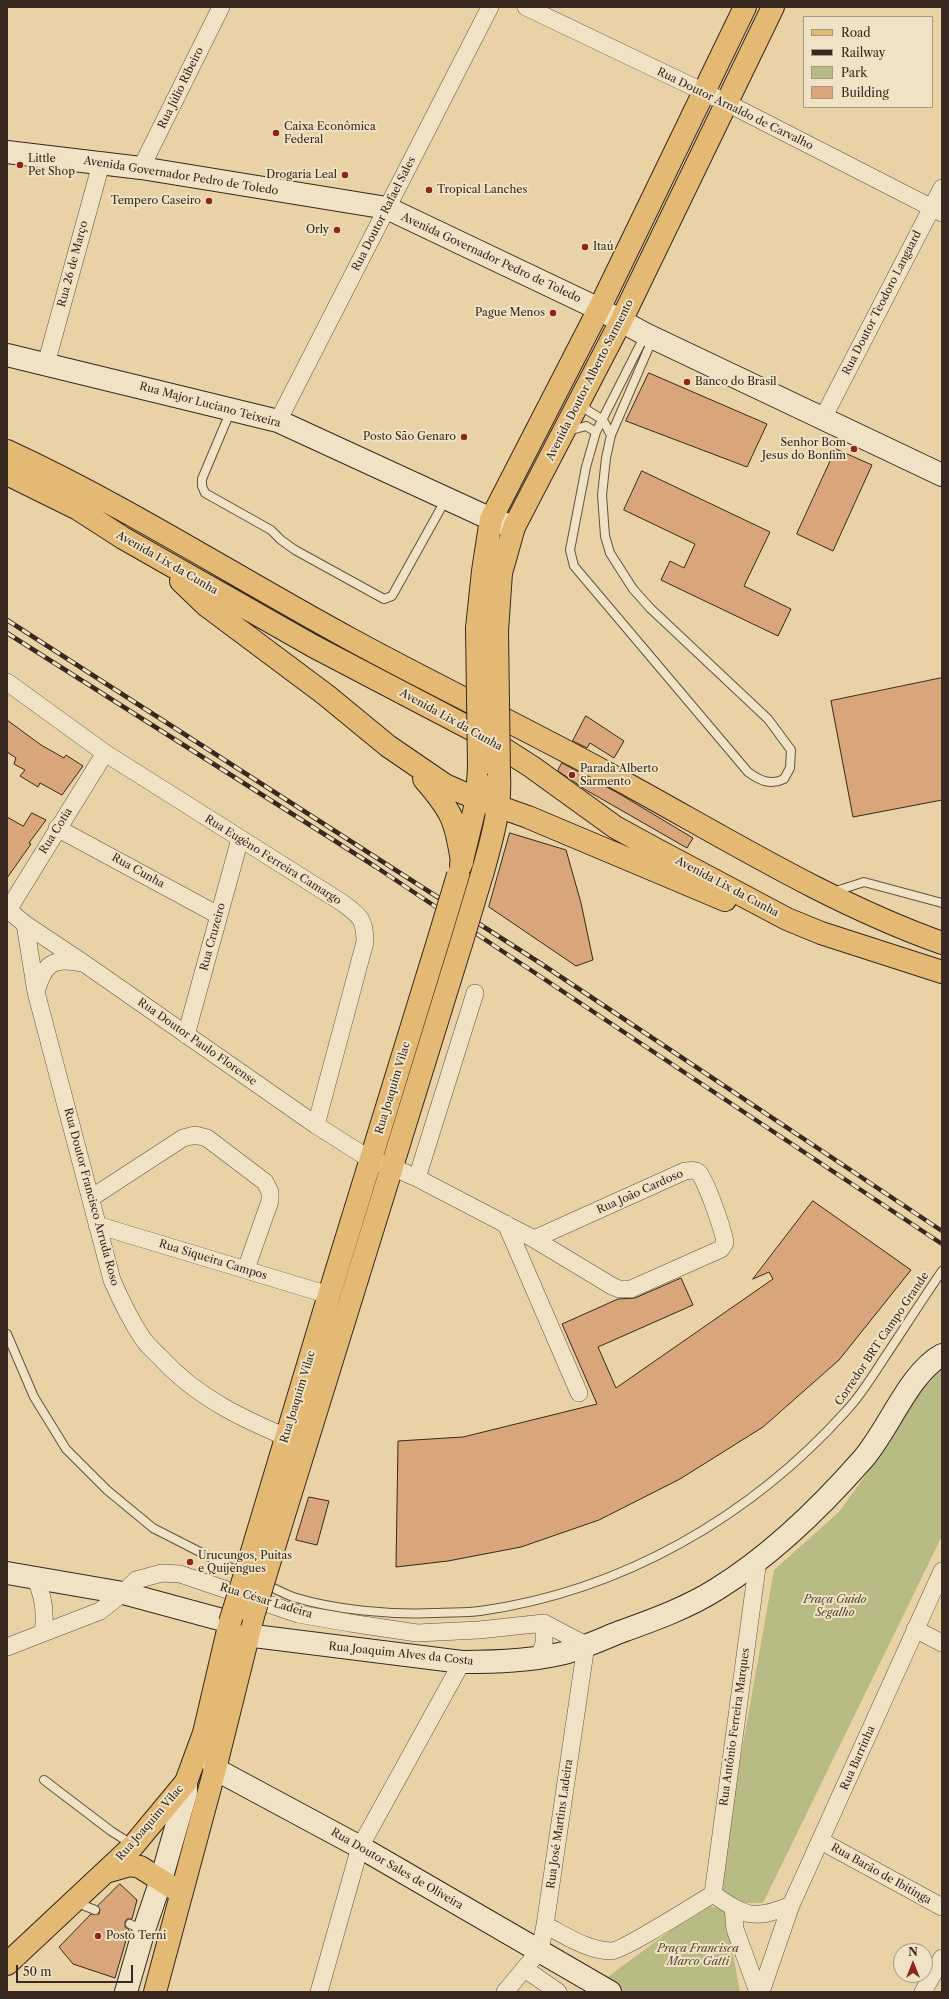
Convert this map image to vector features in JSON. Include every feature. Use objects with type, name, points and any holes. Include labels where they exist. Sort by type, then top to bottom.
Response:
[{"type":"main road","name":"Avenida Doutor Alberto Sarmento","points":[[499,775],[483,571],[491,519],[599,309],[745,7]]},
{"type":"main road","name":"Avenida Doutor Alberto Sarmento","points":[[479,767],[487,629],[514,527],[583,398],[773,7]]},
{"type":"main road","name":"Avenida Governador Pedro de Toledo","points":[[7,152],[141,168],[387,208],[599,309],[649,336],[942,475]]},
{"type":"main road","name":"Rua Major Luciano Teixeira","points":[[7,355],[278,421],[446,499],[491,519],[514,527]]},
{"type":"main road","points":[[7,451],[98,495],[351,639],[623,782],[826,894],[894,926],[942,943]]},
{"type":"main road","name":"Avenida Lix da Cunha","points":[[7,474],[78,509],[155,556],[313,646],[479,733],[532,767],[615,827],[787,919],[821,933],[942,972]]},
{"type":"main road","points":[[155,556],[207,606],[326,695],[416,771],[443,801],[452,815],[458,835],[460,869]]},
{"type":"main road","points":[[388,746],[445,785],[477,799],[528,817],[712,895],[787,919]]},
{"type":"main road","name":"Rua Joaquim Vilac","points":[[296,1441],[329,1295],[460,869],[477,799],[479,767]]},
{"type":"main road","name":"Rua Joaquim Vilac","points":[[7,1964],[133,1846],[186,1782],[239,1627],[296,1441],[392,1166],[494,834],[500,796],[499,775]]},
{"type":"main road","name":"Rua Joaquim Alves da Costa","points":[[7,1574],[123,1594],[239,1627],[462,1662],[497,1662],[564,1653],[659,1618],[716,1590],[770,1552],[819,1506],[858,1464],[881,1435],[920,1372],[942,1355]]},
{"type":"main road","name":"Rua Joaquim Vilac","points":[[154,1992],[215,1769],[239,1627]]},
{"type":"main road","points":[[204,1733],[215,1769]]},
{"type":"main road","name":"Rua Doutor Sales de Oliveira","points":[[215,1769],[360,1847],[540,1950],[588,1986],[610,1992]]},
{"type":"main road","points":[[126,1992],[137,1927],[162,1880],[186,1793],[186,1782]]},
{"type":"main road","points":[[106,1872],[130,1865],[140,1867],[181,1893]]},
{"type":"street","name":"Rua Júlio Ribeiro","points":[[141,168],[221,7]]},
{"type":"street","name":"Rua Doutor Rafael Sales","points":[[278,421],[490,7]]},
{"type":"street","name":"Rua Doutor Arnaldo de Carvalho","points":[[526,7],[727,103],[937,211]]},
{"type":"street","name":"Rua 26 de Março","points":[[46,364],[101,164]]},
{"type":"street","name":"Rua Doutor Teodoro Langaard","points":[[823,418],[937,211],[942,188]]},
{"type":"street","name":"Rua Eugêno Ferreira Camargo","points":[[7,682],[106,753],[341,902],[360,916],[363,923],[365,942],[316,1126]]},
{"type":"street","name":"Rua Cotia","points":[[7,909],[106,753]]},
{"type":"street","name":"Rua Cunha","points":[[57,828],[218,915]]},
{"type":"street","name":"Rua Cruzeiro","points":[[186,1035],[240,839]]},
{"type":"street","name":"Rua Doutor Paulo Florense","points":[[7,909],[25,924],[85,964],[316,1126],[371,1160],[392,1166]]},
{"type":"street","name":"Rua Doutor Francisco Arruda Roso","points":[[25,924],[36,992],[112,1280],[124,1307],[144,1340],[169,1368],[202,1395],[234,1414],[296,1441]]},
{"type":"street","points":[[36,992],[42,971],[47,967],[61,961],[85,964]]},
{"type":"street","points":[[417,1178],[475,993]]},
{"type":"street","points":[[91,1198],[183,1138],[195,1135],[207,1138],[265,1182],[270,1192],[270,1201],[246,1269]]},
{"type":"street","name":"Rua João Cardoso","points":[[392,1166],[534,1239],[612,1286],[626,1290],[721,1249],[725,1243],[722,1226],[701,1175],[693,1170],[685,1171],[534,1239]]},
{"type":"street","points":[[506,1224],[579,1393]]},
{"type":"street","name":"Rua Siqueira Campos","points":[[97,1225],[329,1295]]},
{"type":"street","name":"Rua Antônio Ferreira Marques","points":[[712,1894],[758,1560]]},
{"type":"street","name":"Rua Barrinha","points":[[759,1992],[790,1905],[821,1841],[942,1571]]},
{"type":"street","name":"Rua César Ladeira","points":[[7,1647],[100,1610],[123,1594],[136,1580],[162,1573],[180,1574],[298,1614],[416,1633],[479,1630],[544,1623]]},
{"type":"street","points":[[35,1578],[41,1590],[44,1602],[45,1614],[43,1633]]},
{"type":"street","points":[[539,1657],[544,1642],[544,1623],[586,1645]]},
{"type":"street","points":[[915,1629],[942,1643]]},
{"type":"street","name":"Rua José Martins Ladeira","points":[[505,1992],[540,1950],[546,1925],[586,1645]]},
{"type":"street","points":[[319,1992],[360,1847],[462,1662]]},
{"type":"street","name":"Rua Barão de Ibitinga","points":[[821,1841],[942,1907]]},
{"type":"street","points":[[546,1925],[592,1948],[612,1951],[639,1938],[712,1894],[733,1908],[749,1915],[770,1914],[790,1905]]},
{"type":"street","points":[[733,1908],[735,1929],[759,1992]]},
{"type":"street","points":[[923,1992],[942,1958]]},
{"type":"street","points":[[525,1969],[558,1992]]},
{"type":"lane","points":[[649,336],[611,435],[606,458],[602,495],[605,536],[610,553],[633,589],[650,608],[768,719],[792,750],[789,774],[779,782],[764,781],[748,772],[574,566],[570,550],[586,467],[596,432],[649,336]]},
{"type":"lane","points":[[583,398],[587,410],[603,420],[611,435]]},
{"type":"lane","points":[[232,409],[202,479],[202,486],[205,493],[271,530],[281,540],[296,550],[384,599],[392,596],[446,499]]},
{"type":"lane","points":[[563,433],[584,426],[596,432]]},
{"type":"lane","points":[[826,894],[864,882],[942,903]]},
{"type":"lane","name":"Corredor BRT Campo Grande","points":[[7,1334],[34,1397],[66,1449],[107,1490],[153,1528],[226,1566],[293,1597],[356,1609],[409,1614],[479,1611],[526,1603],[580,1588],[632,1568],[685,1541],[721,1520],[754,1497],[788,1470],[849,1408],[942,1271]]},
{"type":"lane","points":[[44,1780],[110,1831],[133,1846]]},
{"type":"lane","points":[[74,1902],[95,1910]]},
{"type":"green space","name":"Praça Guido Segalho","points":[[942,1364],[942,1536],[763,1903],[731,1903],[718,1884],[774,1570],[839,1512],[880,1455],[930,1378]]},
{"type":"green space","name":"Praça Francisca Marco Gatti","points":[[705,1905],[725,1910],[740,1992],[620,1992],[601,1982]]},
{"type":"building","points":[[649,373],[767,424],[747,467],[626,421]]},
{"type":"building","points":[[836,449],[872,465],[833,551],[797,534]]},
{"type":"building","points":[[642,471],[770,532],[744,586],[791,609],[778,636],[661,580],[670,561],[684,568],[695,544],[624,510]]},
{"type":"building","points":[[942,678],[942,800],[853,817],[831,701]]},
{"type":"building","points":[[586,716],[624,741],[614,758],[590,743],[587,748],[573,741]]},
{"type":"building","points":[[7,720],[41,745],[64,758],[66,755],[83,766],[62,795],[40,783],[38,787],[20,776],[25,770],[14,764],[16,758],[7,752]]},
{"type":"building","points":[[562,763],[618,793],[693,838],[687,848],[586,790],[558,771]]},
{"type":"building","points":[[32,813],[46,820],[29,843],[31,844],[7,878],[7,817],[23,826]]},
{"type":"building","points":[[510,833],[566,850],[581,903],[593,960],[576,966],[489,907]]},
{"type":"building","points":[[813,1201],[911,1270],[839,1360],[763,1427],[680,1479],[599,1520],[521,1547],[448,1561],[396,1567],[398,1441],[463,1437],[597,1404],[562,1324],[618,1299],[635,1298],[681,1278],[693,1305],[598,1347],[616,1388],[773,1279],[769,1272],[753,1279]]},
{"type":"building","points":[[309,1497],[329,1501],[317,1545],[296,1540]]},
{"type":"building","name":"Posto Terni","points":[[120,1884],[137,1900],[132,1919],[127,1919],[125,1922],[125,1927],[129,1930],[115,1978],[73,1964],[59,1947],[91,1914],[99,1914],[100,1910],[98,1906]]},
{"type":"railway","points":[[7,620],[540,963],[942,1231]]},
{"type":"railway","points":[[7,633],[376,867],[942,1244]]},
{"type":"place","name":"Caixa Econômica Federal","points":[[276,133]]},
{"type":"place","name":"Little Pet Shop","points":[[20,165]]},
{"type":"place","name":"Drogaria Leal","points":[[345,175]]},
{"type":"place","name":"Tropical Lanches","points":[[429,190]]},
{"type":"place","name":"Tempero Caseiro","points":[[209,201]]},
{"type":"place","name":"Orly","points":[[337,230]]},
{"type":"place","name":"Itaú","points":[[585,247]]},
{"type":"place","name":"Pague Menos","points":[[553,313]]},
{"type":"place","name":"Banco do Brasil","points":[[687,382]]},
{"type":"place","name":"Posto São Genaro","points":[[464,437]]},
{"type":"place","name":"Senhor Bom Jesus do Bonfim","points":[[854,449]]},
{"type":"place","name":"Parada Alberto Sarmento","points":[[572,775]]},
{"type":"place","name":"Urucungos, Puitas e Quijengues","points":[[190,1562]]},
{"type":"place","name":"Posto Terni","points":[[98,1936]]}]
